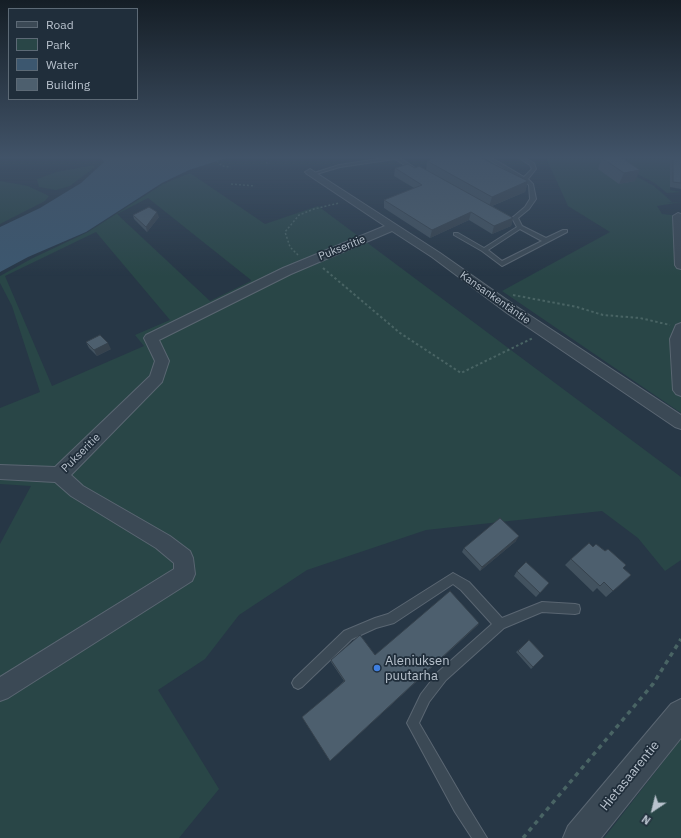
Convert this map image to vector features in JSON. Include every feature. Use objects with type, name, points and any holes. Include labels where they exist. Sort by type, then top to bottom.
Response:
[{"type":"street","name":"Kansankentäntie","points":[[347,197],[436,255],[545,332],[679,418]]},
{"type":"street","points":[[678,216],[681,265]]},
{"type":"street","name":"Pukseritie","points":[[0,690],[185,574],[183,558],[163,542],[77,492],[59,475],[157,378],[162,361],[151,338],[297,267],[393,227]]},
{"type":"street","points":[[678,327],[677,339],[681,390]]},
{"type":"street","points":[[0,472],[59,475]]},
{"type":"street","name":"Hietasaarentie","points":[[580,838],[681,714]]},
{"type":"lane","points":[[515,218],[527,208],[533,197]]},
{"type":"lane","points":[[508,216],[515,218],[520,227],[547,241]]},
{"type":"lane","points":[[484,250],[520,227]]},
{"type":"lane","points":[[456,234],[484,250],[502,264],[565,231]]},
{"type":"lane","points":[[298,683],[348,635],[375,623],[390,619],[453,578],[465,586],[500,624]]},
{"type":"lane","points":[[480,838],[460,807],[413,723],[425,698],[442,676],[500,624],[542,607],[574,609]]},
{"type":"path","points":[[297,267],[300,257],[290,247],[285,232],[300,215],[314,208],[351,200]]},
{"type":"path","points":[[314,260],[400,333],[461,373],[545,332]]},
{"type":"path","points":[[488,293],[516,295],[577,307],[603,315],[640,318],[678,327]]},
{"type":"path","points":[[523,838],[653,684],[681,640]]},
{"type":"green space","points":[[0,197],[48,197],[45,201],[0,224]]},
{"type":"green space","points":[[143,197],[225,197],[265,224],[318,206],[681,477],[681,560],[665,571],[638,538],[602,511],[426,530],[307,570],[239,615],[205,659],[158,690],[219,789],[179,838],[0,838],[0,544],[31,486],[0,484],[0,408],[40,392],[12,306],[0,283],[0,276],[33,258],[88,232]],"holes":[[[148,198],[251,280],[210,301],[117,214]],[[96,232],[170,320],[135,335],[144,346],[52,386],[5,276]]]},
{"type":"green space","points":[[564,197],[666,197],[672,202],[667,203],[681,202],[657,206],[662,214],[681,216],[681,413],[502,291],[610,232],[568,206]]},
{"type":"green space","points":[[681,739],[681,838],[604,838]]},
{"type":"water","points":[[58,197],[140,197],[86,232],[28,257],[0,272],[0,227],[40,208]]},
{"type":"building","points":[[391,197],[475,197],[513,218],[494,226],[471,212],[432,230],[384,200]]},
{"type":"building","points":[[149,207],[157,212],[146,227],[133,215]]},
{"type":"building","points":[[100,335],[108,343],[94,350],[86,342]]},
{"type":"building","points":[[500,518],[519,536],[482,567],[464,548]]},
{"type":"building","points":[[589,543],[593,547],[596,544],[605,551],[608,549],[626,565],[623,568],[631,575],[613,591],[604,582],[600,586],[571,559]]},
{"type":"building","points":[[526,562],[549,583],[540,593],[517,571]]},
{"type":"building","points":[[450,591],[479,623],[330,761],[302,717],[345,681],[331,660],[360,635],[375,655]]},
{"type":"building","points":[[529,640],[544,656],[533,667],[518,651]]},
{"type":"place","name":"Aleniuksen puutarha","points":[[377,668]]}]
